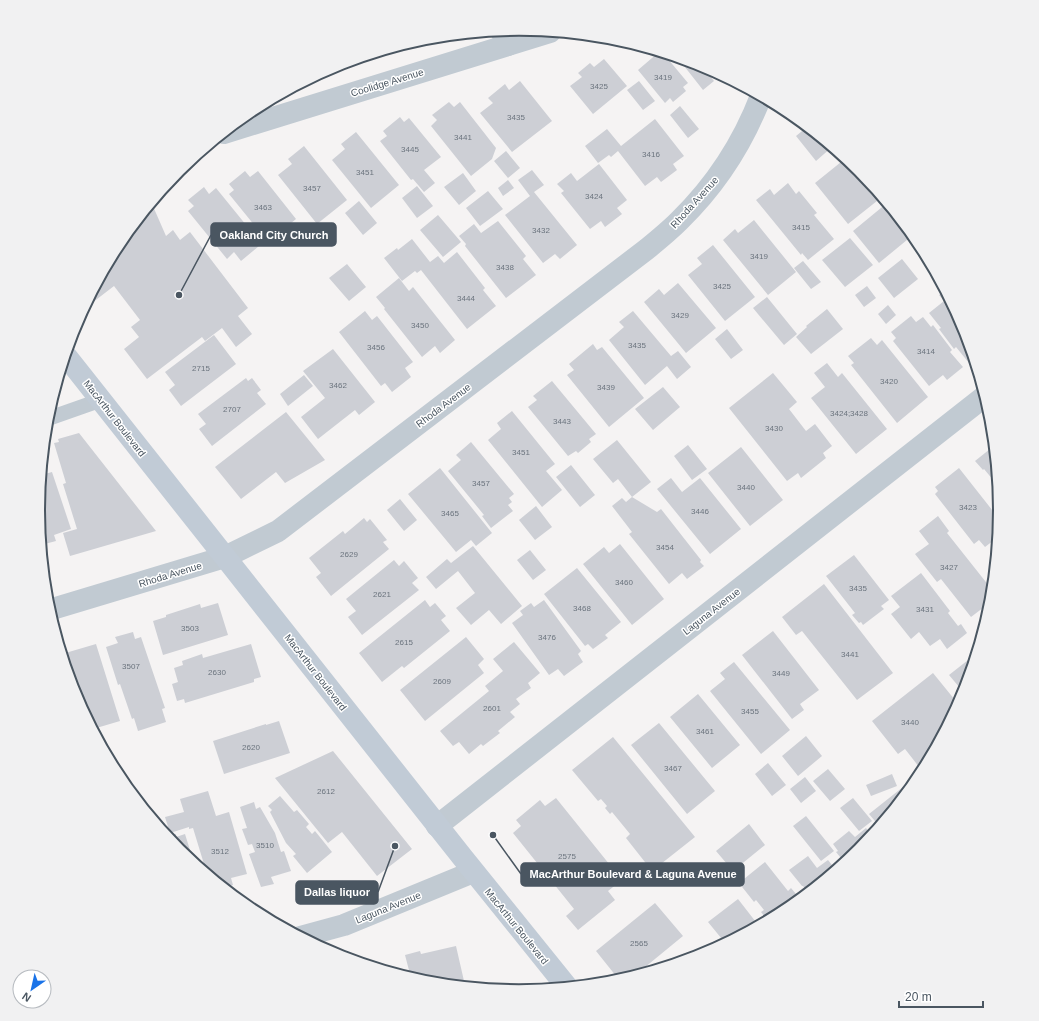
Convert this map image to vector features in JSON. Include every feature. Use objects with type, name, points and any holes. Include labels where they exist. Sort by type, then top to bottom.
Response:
[{"type":"main road","name":"MacArthur Boulevard","points":[[69,360],[473,872],[563,983]]},
{"type":"street","name":"Coolidge Avenue","points":[[240,128],[504,38],[519,36]]},
{"type":"street","name":"Rhoda Avenue","points":[[55,608],[226,557],[278,531],[647,249],[680,221],[708,190],[734,152],[759,101]]},
{"type":"street","name":"Laguna Avenue","points":[[437,826],[981,399]]},
{"type":"street","name":"Laguna Avenue","points":[[307,934],[344,925],[473,872]]},
{"type":"lane","points":[[54,416],[101,400]]},
{"type":"building","points":[[655,56],[669,60],[688,83],[683,87],[686,91],[673,102],[670,98],[665,103],[638,70]]},
{"type":"building","points":[[604,59],[627,86],[593,114],[570,86],[582,77],[578,73],[590,63],[594,67]]},
{"type":"building","points":[[684,65],[710,76],[714,81],[703,90]]},
{"type":"building","points":[[520,81],[552,121],[512,152],[480,113],[493,103],[488,98],[505,84],[509,90]]},
{"type":"building","points":[[639,81],[655,101],[643,110],[627,90]]},
{"type":"building","points":[[449,102],[454,107],[460,102],[496,148],[492,159],[471,176],[431,126],[437,120],[432,115]]},
{"type":"building","points":[[680,106],[699,129],[688,138],[670,115]]},
{"type":"building","points":[[400,117],[404,122],[409,118],[441,157],[424,170],[435,183],[424,192],[413,179],[411,180],[380,141],[387,136],[383,131]]},
{"type":"building","points":[[655,119],[684,156],[673,164],[677,170],[661,182],[657,177],[645,186],[618,151],[611,157],[609,155],[598,163],[585,146],[607,129],[621,146]]},
{"type":"building","points":[[803,130],[828,151],[816,161],[796,136]]},
{"type":"building","points":[[356,132],[399,185],[371,208],[332,160],[345,149],[341,144]]},
{"type":"building","points":[[304,146],[347,200],[317,224],[278,175],[292,164],[288,159]]},
{"type":"building","points":[[506,151],[520,168],[508,178],[494,161]]},
{"type":"building","points":[[841,162],[878,200],[848,224],[815,183]]},
{"type":"building","points":[[599,164],[627,200],[617,208],[622,214],[605,227],[601,221],[590,229],[561,193],[564,191],[557,184],[571,173],[577,181]]},
{"type":"building","points":[[532,170],[544,185],[534,192],[577,245],[560,259],[555,254],[543,263],[505,215],[530,196],[518,180]]},
{"type":"building","points":[[245,171],[250,177],[258,171],[296,219],[268,242],[229,194],[234,190],[229,184]]},
{"type":"building","points":[[463,173],[476,191],[459,205],[444,187]]},
{"type":"building","points":[[508,180],[514,188],[503,196],[498,188]]},
{"type":"building","points":[[788,183],[796,194],[799,191],[817,213],[814,215],[834,239],[808,260],[802,253],[801,255],[756,200],[770,189],[774,195]]},
{"type":"building","points":[[417,186],[433,206],[417,218],[402,198]]},
{"type":"building","points":[[204,187],[209,194],[216,188],[255,236],[252,238],[259,246],[241,261],[234,252],[227,259],[188,211],[194,206],[188,200]]},
{"type":"building","points":[[488,191],[503,209],[480,226],[466,208]]},
{"type":"building","points":[[359,201],[377,223],[363,235],[345,213]]},
{"type":"building","points":[[883,206],[908,239],[879,263],[853,231]]},
{"type":"building","points":[[154,209],[166,236],[173,230],[180,240],[190,232],[248,308],[238,316],[252,334],[236,347],[222,328],[205,341],[202,337],[147,379],[124,349],[139,337],[131,327],[140,320],[114,286],[94,302],[125,247]]},
{"type":"building","points":[[438,215],[461,242],[443,257],[420,230]]},
{"type":"building","points":[[754,220],[796,272],[768,295],[723,240],[735,229],[738,233]]},
{"type":"building","points":[[498,221],[526,256],[523,259],[536,275],[506,298],[465,246],[466,244],[459,236],[474,224],[481,233]]},
{"type":"building","points":[[850,238],[873,265],[845,287],[822,260]]},
{"type":"building","points":[[412,239],[430,262],[438,256],[444,263],[457,252],[485,288],[483,290],[496,306],[467,329],[421,270],[417,273],[415,271],[402,281],[384,258],[397,248],[398,250]]},
{"type":"building","points":[[713,245],[755,297],[725,321],[688,275],[702,264],[697,258]]},
{"type":"building","points":[[902,259],[918,279],[894,298],[878,278]]},
{"type":"building","points":[[803,261],[821,282],[811,289],[794,268]]},
{"type":"building","points":[[347,264],[366,287],[349,301],[329,278]]},
{"type":"building","points":[[399,278],[409,291],[413,287],[455,340],[440,353],[435,346],[422,357],[376,297]]},
{"type":"building","points":[[678,283],[716,328],[686,353],[644,302],[659,289],[664,295]]},
{"type":"building","points":[[867,286],[876,298],[864,307],[855,295]]},
{"type":"building","points":[[941,293],[958,329],[969,358],[970,362],[969,363],[956,347],[954,349],[939,329],[941,328],[929,313],[944,301],[939,295]]},
{"type":"building","points":[[767,297],[797,334],[784,345],[753,308]]},
{"type":"building","points":[[888,305],[896,315],[886,324],[878,314]]},
{"type":"building","points":[[827,309],[843,329],[811,354],[796,337],[807,327],[806,326]]},
{"type":"building","points":[[365,311],[372,320],[377,316],[413,362],[405,368],[411,377],[392,392],[385,383],[381,386],[339,332]]},
{"type":"building","points":[[633,311],[671,356],[678,351],[691,367],[677,379],[667,366],[645,385],[609,340],[624,327],[619,322]]},
{"type":"building","points":[[911,316],[916,322],[923,317],[931,327],[933,325],[952,350],[950,352],[963,367],[947,380],[943,375],[929,386],[893,341],[896,338],[891,332]]},
{"type":"building","points":[[727,329],[743,350],[731,359],[715,339]]},
{"type":"building","points":[[214,335],[236,364],[181,406],[169,390],[175,385],[165,372]]},
{"type":"building","points":[[871,338],[877,345],[882,340],[928,397],[897,423],[851,365],[854,363],[848,356]]},
{"type":"building","points":[[593,344],[597,350],[602,347],[644,398],[609,427],[567,375],[574,370],[569,364]]},
{"type":"building","points":[[333,349],[375,402],[359,415],[355,410],[318,439],[301,417],[325,398],[303,371]]},
{"type":"building","points":[[827,363],[838,377],[842,373],[887,429],[856,454],[811,398],[825,387],[814,373]]},
{"type":"building","points":[[773,373],[797,402],[789,409],[806,431],[815,424],[832,446],[823,453],[826,458],[801,478],[798,473],[787,481],[729,408]]},
{"type":"building","points":[[304,375],[313,386],[288,406],[280,394]]},
{"type":"building","points":[[246,378],[248,381],[252,378],[261,390],[257,393],[266,404],[212,446],[199,429],[206,424],[198,414]]},
{"type":"building","points":[[552,381],[596,434],[589,439],[591,442],[578,453],[576,451],[568,456],[528,407],[537,400],[533,396]]},
{"type":"building","points":[[663,387],[680,407],[653,430],[635,409]]},
{"type":"building","points":[[512,411],[555,464],[546,471],[562,490],[542,507],[488,440],[501,429],[497,423]]},
{"type":"building","points":[[286,412],[325,460],[285,483],[276,472],[241,499],[215,467]]},
{"type":"building","points":[[79,433],[156,531],[70,556],[63,533],[77,529],[63,484],[66,483],[54,443],[59,442],[58,439]]},
{"type":"building","points":[[617,440],[651,482],[632,497],[618,479],[613,483],[593,459]]},
{"type":"building","points":[[471,442],[514,494],[509,498],[512,502],[508,505],[513,511],[491,528],[482,516],[484,515],[448,471],[461,460],[456,455]]},
{"type":"building","points":[[688,445],[707,469],[692,480],[674,456]]},
{"type":"building","points":[[741,447],[783,500],[750,526],[708,473]]},
{"type":"building","points":[[990,449],[993,480],[984,469],[983,470],[975,461]]},
{"type":"building","points":[[571,465],[595,495],[580,507],[556,477]]},
{"type":"building","points":[[440,468],[492,533],[476,546],[471,540],[456,552],[408,494]]},
{"type":"building","points":[[959,468],[994,512],[993,541],[985,547],[979,540],[974,544],[935,494],[938,491],[935,487]]},
{"type":"building","points":[[52,472],[71,529],[54,535],[56,541],[46,544],[45,510],[47,473]]},
{"type":"building","points":[[671,478],[682,492],[700,478],[741,529],[710,554],[657,489]]},
{"type":"building","points":[[632,497],[657,512],[661,509],[701,560],[700,562],[704,566],[687,579],[682,573],[669,584],[629,534],[632,532],[612,506],[622,498],[626,502]]},
{"type":"building","points":[[400,499],[417,520],[404,531],[387,510]]},
{"type":"building","points":[[536,506],[552,527],[535,540],[519,520]]},
{"type":"building","points":[[938,516],[949,531],[947,533],[988,585],[984,607],[971,617],[941,579],[937,582],[915,554],[929,544],[919,531]]},
{"type":"building","points":[[364,518],[367,522],[370,519],[387,540],[383,542],[389,549],[331,596],[316,577],[321,573],[309,558],[343,531],[345,534]]},
{"type":"building","points":[[620,544],[664,599],[632,625],[583,564],[604,547],[609,553]]},
{"type":"building","points":[[473,546],[522,606],[501,624],[489,610],[471,625],[456,608],[475,593],[458,571],[436,589],[426,577],[447,559],[451,563]]},
{"type":"building","points":[[530,550],[546,570],[533,580],[517,560]]},
{"type":"building","points":[[854,555],[889,600],[881,606],[884,609],[863,625],[861,622],[859,623],[852,615],[855,613],[826,576]]},
{"type":"building","points":[[394,560],[399,566],[404,561],[418,578],[412,583],[419,590],[362,635],[348,617],[356,611],[346,599]]},
{"type":"building","points":[[577,568],[621,622],[605,635],[608,638],[593,649],[588,644],[585,646],[544,594]]},
{"type":"building","points":[[921,573],[950,611],[948,613],[958,626],[961,624],[967,633],[947,649],[940,639],[930,646],[919,632],[911,639],[891,614],[900,607],[891,596]]},
{"type":"building","points":[[824,584],[893,673],[857,700],[802,631],[796,635],[782,617]]},
{"type":"building","points":[[425,600],[430,607],[435,603],[446,616],[441,620],[450,631],[404,668],[402,666],[382,682],[359,653]]},
{"type":"building","points":[[544,600],[581,651],[578,654],[583,662],[564,676],[558,669],[549,675],[512,623],[523,615],[520,611],[531,603],[534,607]]},
{"type":"building","points":[[218,603],[228,635],[163,655],[153,621],[166,617],[166,615],[200,604],[201,608]]},
{"type":"building","points":[[773,631],[819,690],[800,704],[804,710],[792,719],[742,655]]},
{"type":"building","points":[[133,632],[135,639],[141,637],[165,708],[162,709],[166,722],[138,731],[134,718],[132,719],[120,684],[118,685],[106,647],[118,643],[115,637]]},
{"type":"building","points":[[466,637],[484,659],[478,665],[484,673],[425,721],[400,690]]},
{"type":"building","points":[[514,642],[540,673],[528,683],[531,688],[516,699],[520,704],[510,712],[515,717],[498,731],[500,733],[483,746],[481,744],[469,754],[459,742],[453,746],[440,731],[489,691],[485,686],[503,671],[493,659]]},
{"type":"building","points":[[96,644],[120,721],[98,728],[81,692],[67,653]]},
{"type":"building","points":[[251,644],[261,677],[254,679],[254,682],[185,703],[184,699],[177,701],[172,684],[178,682],[174,668],[183,665],[182,661],[202,654],[203,658]]},
{"type":"building","points":[[970,658],[960,688],[949,675]]},
{"type":"building","points":[[734,662],[790,730],[761,754],[710,691],[725,679],[720,673]]},
{"type":"building","points":[[933,673],[955,699],[930,748],[919,766],[905,749],[898,754],[872,721]]},
{"type":"building","points":[[698,694],[740,745],[712,768],[670,717]]},
{"type":"building","points":[[279,721],[290,753],[224,774],[213,741]]},
{"type":"building","points":[[659,723],[715,791],[687,814],[631,745]]},
{"type":"building","points":[[806,736],[822,756],[798,776],[782,756]]},
{"type":"building","points":[[613,737],[695,837],[652,871],[626,838],[630,834],[612,812],[610,814],[605,808],[607,806],[601,799],[598,801],[572,770]]},
{"type":"building","points":[[333,751],[412,849],[377,876],[342,832],[328,843],[275,778]]},
{"type":"building","points":[[768,763],[786,785],[772,796],[755,774]]},
{"type":"building","points":[[828,769],[845,789],[830,801],[813,781]]},
{"type":"building","points":[[892,774],[897,786],[871,796],[866,785]]},
{"type":"building","points":[[805,777],[816,791],[801,803],[790,789]]},
{"type":"building","points":[[903,787],[904,788],[896,799],[876,823],[869,814]]},
{"type":"building","points":[[208,791],[216,816],[229,812],[247,874],[231,878],[233,885],[230,886],[204,864],[193,828],[189,829],[189,827],[172,832],[169,829],[165,817],[184,812],[180,799]]},
{"type":"building","points":[[280,796],[294,812],[297,810],[309,824],[306,827],[312,834],[315,831],[332,852],[307,873],[293,856],[296,854],[286,843],[270,812],[272,810],[268,806]]},
{"type":"building","points":[[556,798],[622,880],[608,891],[615,900],[578,930],[566,916],[574,909],[513,833],[521,826],[516,820],[540,800],[545,806]]},
{"type":"building","points":[[853,798],[872,821],[859,831],[840,808]]},
{"type":"building","points":[[254,802],[256,809],[260,807],[275,833],[281,852],[284,851],[291,871],[271,877],[274,884],[261,887],[249,854],[255,852],[252,844],[248,845],[242,829],[247,828],[240,807]]},
{"type":"building","points":[[806,816],[834,851],[821,861],[793,826]]},
{"type":"building","points":[[749,824],[765,845],[733,871],[716,851]]},
{"type":"building","points":[[866,828],[868,831],[841,858],[836,852],[838,851],[833,844],[849,831],[855,837]]},
{"type":"building","points":[[176,834],[176,837],[185,834],[191,852],[184,846],[174,835]]},
{"type":"building","points":[[808,856],[817,868],[828,860],[833,866],[805,889],[789,870]]},
{"type":"building","points":[[765,862],[788,891],[791,888],[797,895],[764,916],[761,912],[764,910],[756,900],[754,902],[739,883]]},
{"type":"building","points":[[738,899],[756,922],[722,939],[708,922]]},
{"type":"building","points":[[655,903],[683,936],[643,969],[615,975],[596,951]]},
{"type":"building","points":[[456,946],[464,981],[409,972],[405,955],[420,951],[421,954]]},
{"type":"place","name":"Oakland City Church","points":[[179,295]]},
{"type":"place","name":"MacArthur Boulevard & Laguna Avenue","points":[[493,835]]},
{"type":"place","name":"Dallas liquor","points":[[395,846]]}]
